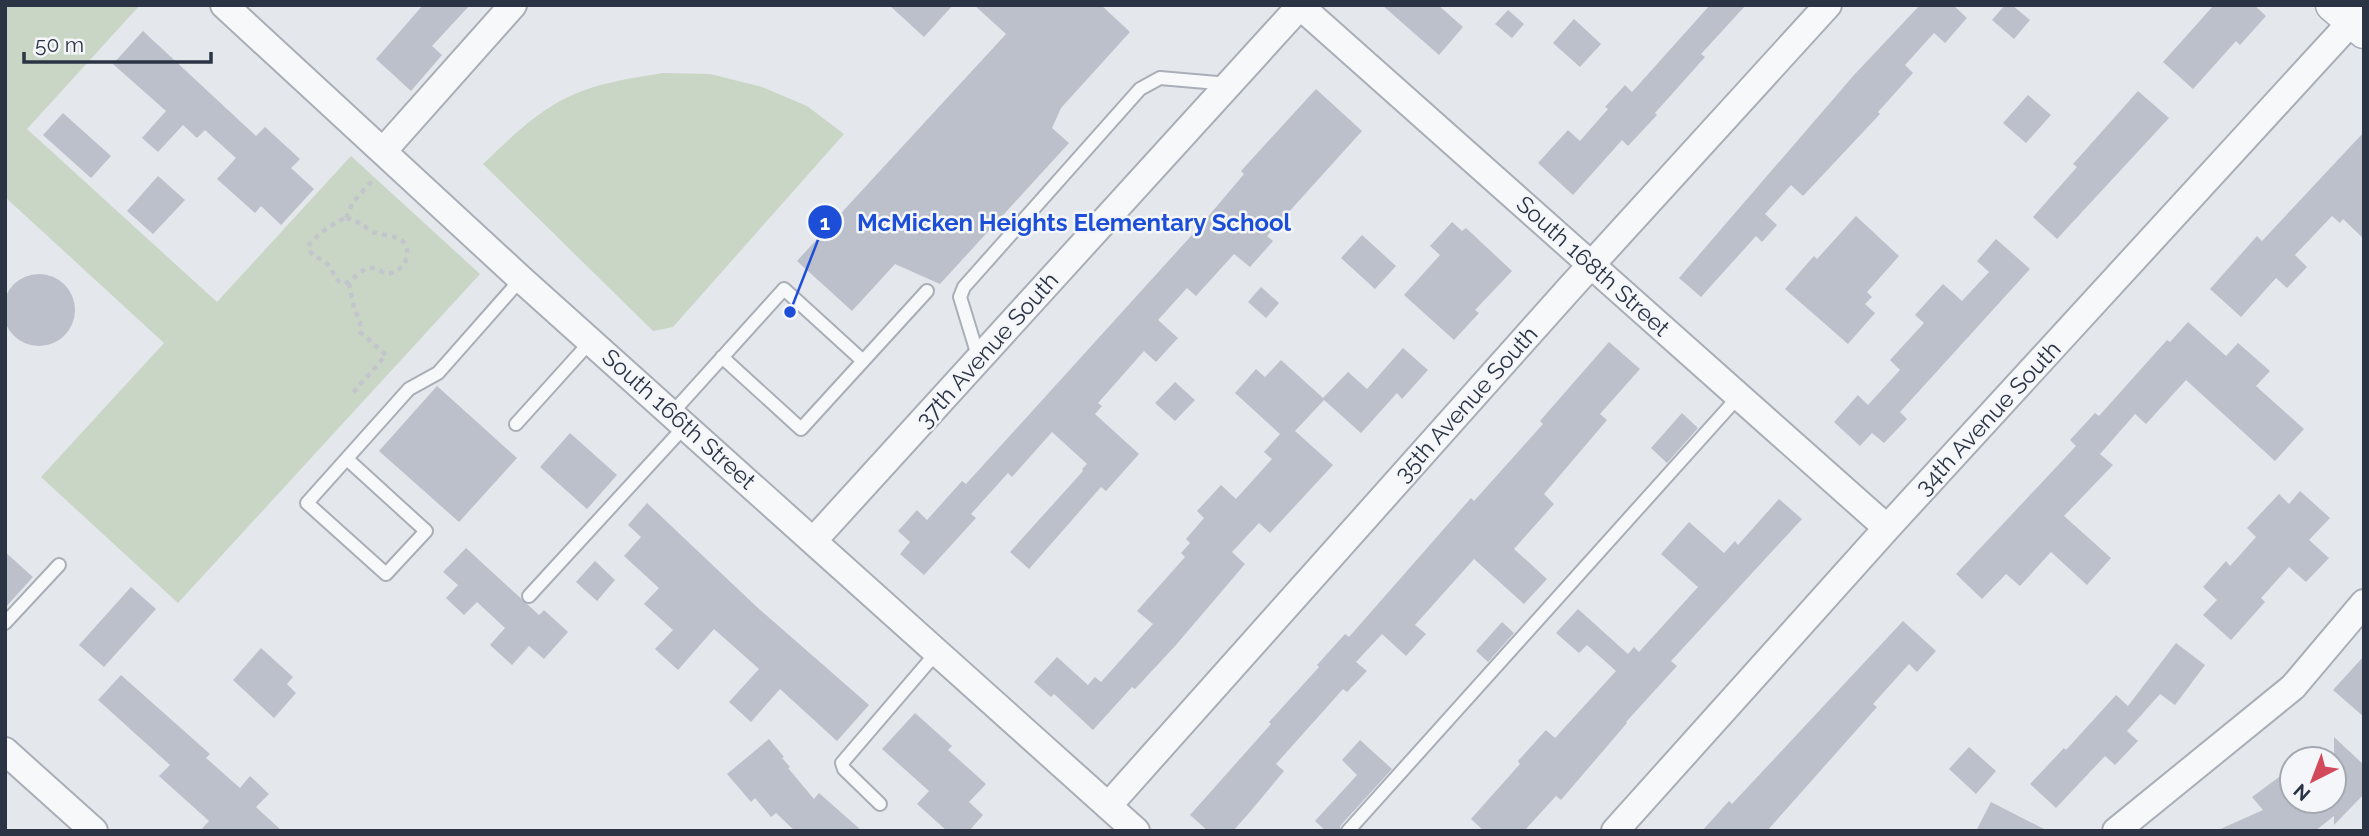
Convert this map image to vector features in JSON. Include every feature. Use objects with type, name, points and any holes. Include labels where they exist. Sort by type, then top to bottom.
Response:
[{"type":"street","name":"South 166th Street","points":[[224,5],[522,279],[1136,831]]},
{"type":"street","points":[[384,150],[513,5]]},
{"type":"street","name":"35th Avenue South","points":[[1108,806],[1592,264],[1828,5]]},
{"type":"street","name":"South 168th Street","points":[[1300,6],[1887,528]]},
{"type":"street","name":"37th Avenue South","points":[[814,540],[1300,6]]},
{"type":"street","name":"34th Avenue South","points":[[1615,831],[2353,17]]},
{"type":"street","points":[[2116,831],[2293,687],[2364,603]]},
{"type":"street","points":[[5,751],[94,831]]},
{"type":"lane","points":[[979,359],[960,297],[964,287],[1140,89],[1160,78],[1230,84]]},
{"type":"lane","points":[[346,459],[426,531],[386,574],[307,503],[346,459],[409,388],[438,373],[522,279]]},
{"type":"lane","points":[[529,596],[679,419],[722,357],[784,289],[863,361]]},
{"type":"lane","points":[[722,357],[802,429],[927,291]]},
{"type":"lane","points":[[516,424],[591,341]]},
{"type":"lane","points":[[1348,831],[1739,396]]},
{"type":"lane","points":[[5,623],[59,565]]},
{"type":"lane","points":[[880,804],[844,769],[842,763],[937,652]]},
{"type":"path","points":[[346,218],[353,202],[374,179]]},
{"type":"path","points":[[346,218],[358,221],[374,232],[394,236],[404,243],[407,251],[405,263],[400,270],[388,274],[373,268],[365,270],[349,283],[342,284],[334,277],[328,266],[311,254],[308,247],[315,237],[335,222],[346,218]]},
{"type":"path","points":[[349,283],[360,322],[359,332],[386,355],[350,396]]},
{"type":"green space","points":[[5,5],[140,5],[27,129],[217,302],[351,156],[480,274],[178,603],[41,477],[164,343],[5,197]]},
{"type":"green space","points":[[663,73],[710,74],[762,87],[807,106],[844,134],[673,327],[653,331],[483,164],[533,119],[556,103],[602,85]]},
{"type":"building","points":[[423,5],[470,5],[432,46],[442,55],[411,91],[376,59]]},
{"type":"building","points":[[889,5],[953,5],[924,37]]},
{"type":"building","points":[[974,5],[1101,5],[1130,32],[1061,108],[1052,128],[1069,143],[940,284],[895,264],[852,311],[797,261],[1006,34]]},
{"type":"building","points":[[1382,5],[1438,5],[1463,27],[1439,55]]},
{"type":"building","points":[[1710,5],[1746,5],[1701,54],[1705,57],[1655,113],[1657,115],[1628,146],[1622,140],[1573,195],[1538,163],[1568,130],[1580,141],[1625,85],[1632,92]]},
{"type":"building","points":[[1920,5],[1953,5],[1967,18],[1945,43],[1934,33],[1905,65],[1913,73],[1878,112],[1880,114],[1803,196],[1791,185],[1765,214],[1777,225],[1762,242],[1756,236],[1701,297],[1679,278],[1854,75]]},
{"type":"building","points":[[2005,5],[2012,5],[2030,20],[2014,39],[1992,20]]},
{"type":"building","points":[[2214,5],[2254,5],[2266,16],[2240,45],[2236,41],[2193,89],[2163,62]]},
{"type":"building","points":[[1508,10],[1524,24],[1512,38],[1495,24]]},
{"type":"building","points":[[1574,19],[1601,44],[1580,67],[1553,43]]},
{"type":"building","points":[[143,31],[256,136],[265,127],[300,159],[291,168],[314,189],[281,225],[261,206],[255,213],[217,179],[236,158],[205,130],[197,138],[183,125],[158,152],[142,138],[166,111],[113,64]]},
{"type":"building","points":[[1316,89],[1362,131],[1267,236],[1273,241],[1250,267],[1234,254],[1196,296],[1187,288],[1158,320],[1178,338],[1156,362],[1144,351],[1098,403],[1102,406],[1095,414],[1139,454],[1106,491],[1101,487],[1029,569],[1010,552],[1087,464],[1052,432],[1012,477],[1008,473],[971,514],[976,518],[924,575],[900,554],[910,542],[898,531],[917,510],[927,520],[962,481],[966,484],[1201,225],[1244,174],[1241,171]]},
{"type":"building","points":[[2138,91],[2169,118],[2057,239],[2033,217],[2077,167],[2073,164]]},
{"type":"building","points":[[2028,95],[2051,115],[2026,143],[2003,123]]},
{"type":"building","points":[[63,113],[111,156],[91,178],[43,135]]},
{"type":"building","points":[[2364,132],[2364,239],[2343,219],[2340,223],[2332,216],[2295,255],[2307,267],[2287,288],[2276,278],[2241,317],[2210,289],[2257,236],[2262,241]]},
{"type":"building","points":[[158,176],[185,200],[153,234],[127,211]]},
{"type":"building","points":[[1856,216],[1899,256],[1867,292],[1872,297],[1865,304],[1875,313],[1848,344],[1785,289],[1814,256],[1817,259]]},
{"type":"building","points":[[1452,222],[1462,231],[1466,228],[1512,271],[1475,310],[1479,313],[1454,340],[1404,295],[1440,255],[1430,246]]},
{"type":"building","points":[[1362,235],[1396,266],[1375,289],[1341,258]]},
{"type":"building","points":[[1996,239],[2030,269],[1900,412],[1907,419],[1884,443],[1872,433],[1860,446],[1834,422],[1858,395],[1868,405],[1900,370],[1890,360],[1924,323],[1915,315],[1943,284],[1962,301],[1989,272],[1977,261]]},
{"type":"building","points":[[46,274],[65,284],[73,296],[73,324],[65,336],[53,344],[32,346],[13,336],[5,324],[3,303],[13,284],[25,276]]},
{"type":"building","points":[[1261,287],[1279,303],[1266,318],[1248,302]]},
{"type":"building","points":[[2188,322],[2226,356],[2238,343],[2270,371],[2256,386],[2304,429],[2275,461],[2186,380],[2146,424],[2135,414],[2100,454],[2113,465],[2064,516],[2111,558],[2087,585],[2051,552],[2020,586],[2006,574],[1982,599],[1956,574],[2076,446],[2070,440],[2095,413],[2099,416],[2167,340],[2170,342]]},
{"type":"building","points":[[1609,342],[1640,369],[1600,414],[1607,420],[1544,494],[1554,504],[1514,549],[1547,579],[1524,604],[1474,559],[1415,625],[1426,634],[1406,656],[1382,634],[1356,662],[1367,671],[1347,692],[1343,689],[1276,764],[1284,771],[1249,813],[1233,831],[1208,831],[1190,815],[1271,724],[1269,722],[1319,667],[1317,665],[1345,634],[1349,637],[1471,498],[1474,501],[1543,424],[1540,421]]},
{"type":"building","points":[[1403,348],[1428,370],[1402,399],[1397,393],[1361,433],[1324,400],[1295,431],[1333,465],[1270,533],[1259,523],[1232,552],[1245,564],[1176,645],[1135,689],[1132,687],[1093,730],[1054,694],[1051,697],[1034,682],[1057,657],[1088,685],[1095,677],[1101,682],[1153,624],[1137,611],[1185,557],[1181,553],[1190,543],[1186,539],[1204,518],[1197,511],[1221,485],[1236,499],[1272,459],[1264,452],[1280,434],[1235,393],[1256,369],[1265,377],[1281,360],[1323,398],[1348,372],[1367,389]]},
{"type":"building","points":[[1175,382],[1195,400],[1175,421],[1155,403]]},
{"type":"building","points":[[437,386],[517,458],[459,522],[379,451]]},
{"type":"building","points":[[1682,413],[1698,428],[1667,463],[1651,448]]},
{"type":"building","points":[[570,433],[617,475],[587,509],[540,467]]},
{"type":"building","points":[[2300,491],[2330,518],[2309,540],[2329,558],[2306,582],[2289,567],[2261,598],[2265,602],[2231,640],[2203,615],[2217,600],[2203,587],[2226,561],[2230,566],[2256,537],[2247,528],[2279,494],[2289,504]]},
{"type":"building","points":[[1779,499],[1802,519],[1671,661],[1677,666],[1561,800],[1556,796],[1524,831],[1484,831],[1471,819],[1546,730],[1555,738],[1616,671],[1587,645],[1579,653],[1556,633],[1578,609],[1628,654],[1634,647],[1639,652],[1698,587],[1661,554],[1689,522],[1724,553],[1735,541],[1738,545]]},
{"type":"building","points":[[647,503],[759,609],[869,705],[837,741],[780,689],[751,722],[729,702],[759,669],[714,629],[678,670],[655,649],[673,630],[644,604],[659,588],[624,556],[641,537],[628,525]]},
{"type":"building","points":[[466,548],[539,615],[544,610],[568,632],[544,659],[529,646],[512,665],[490,645],[505,628],[477,602],[464,615],[446,598],[458,585],[443,572]]},
{"type":"building","points":[[5,552],[33,577],[5,608]]},
{"type":"building","points":[[595,561],[615,580],[597,601],[576,582]]},
{"type":"building","points":[[131,587],[156,609],[104,667],[79,645]]},
{"type":"building","points":[[1903,621],[1936,651],[1917,672],[1909,664],[1873,704],[1877,707],[1767,831],[1702,831],[1729,801],[1732,804]]},
{"type":"building","points":[[1502,622],[1514,633],[1488,662],[1476,651]]},
{"type":"building","points":[[2176,643],[2205,665],[2175,705],[2160,694],[2127,731],[2138,741],[2115,765],[2105,756],[2056,808],[2030,784],[2064,748],[2066,750],[2116,695],[2128,706]]},
{"type":"building","points":[[261,648],[293,677],[287,684],[296,693],[274,718],[233,680]]},
{"type":"building","points":[[2364,656],[2364,717],[2333,690]]},
{"type":"building","points":[[121,675],[210,754],[206,758],[240,788],[250,776],[269,794],[256,807],[282,831],[200,831],[209,821],[159,776],[170,765],[98,700]]},
{"type":"building","points":[[915,713],[952,746],[948,750],[986,784],[969,802],[983,815],[969,831],[947,831],[917,804],[929,791],[882,749]]},
{"type":"building","points":[[2334,737],[2343,745],[2334,745]]},
{"type":"building","points":[[769,739],[784,757],[782,758],[790,767],[788,768],[814,799],[819,793],[862,831],[795,831],[776,813],[771,817],[755,798],[751,802],[727,774]]},
{"type":"building","points":[[1360,740],[1392,769],[1341,825],[1339,831],[1326,831],[1315,821],[1357,775],[1342,760]]},
{"type":"building","points":[[1969,747],[1996,771],[1976,794],[1949,769]]},
{"type":"building","points":[[2348,750],[2364,765],[2364,794],[2348,811]]},
{"type":"building","points":[[2278,778],[2278,815],[2344,815],[2334,825],[2334,816],[2315,831],[2216,831],[2263,810],[2252,797]]},
{"type":"building","points":[[1991,802],[2048,831],[1976,831]]},
{"type":"place","name":"McMicken Heights Elementary School","points":[[790,312]]}]
